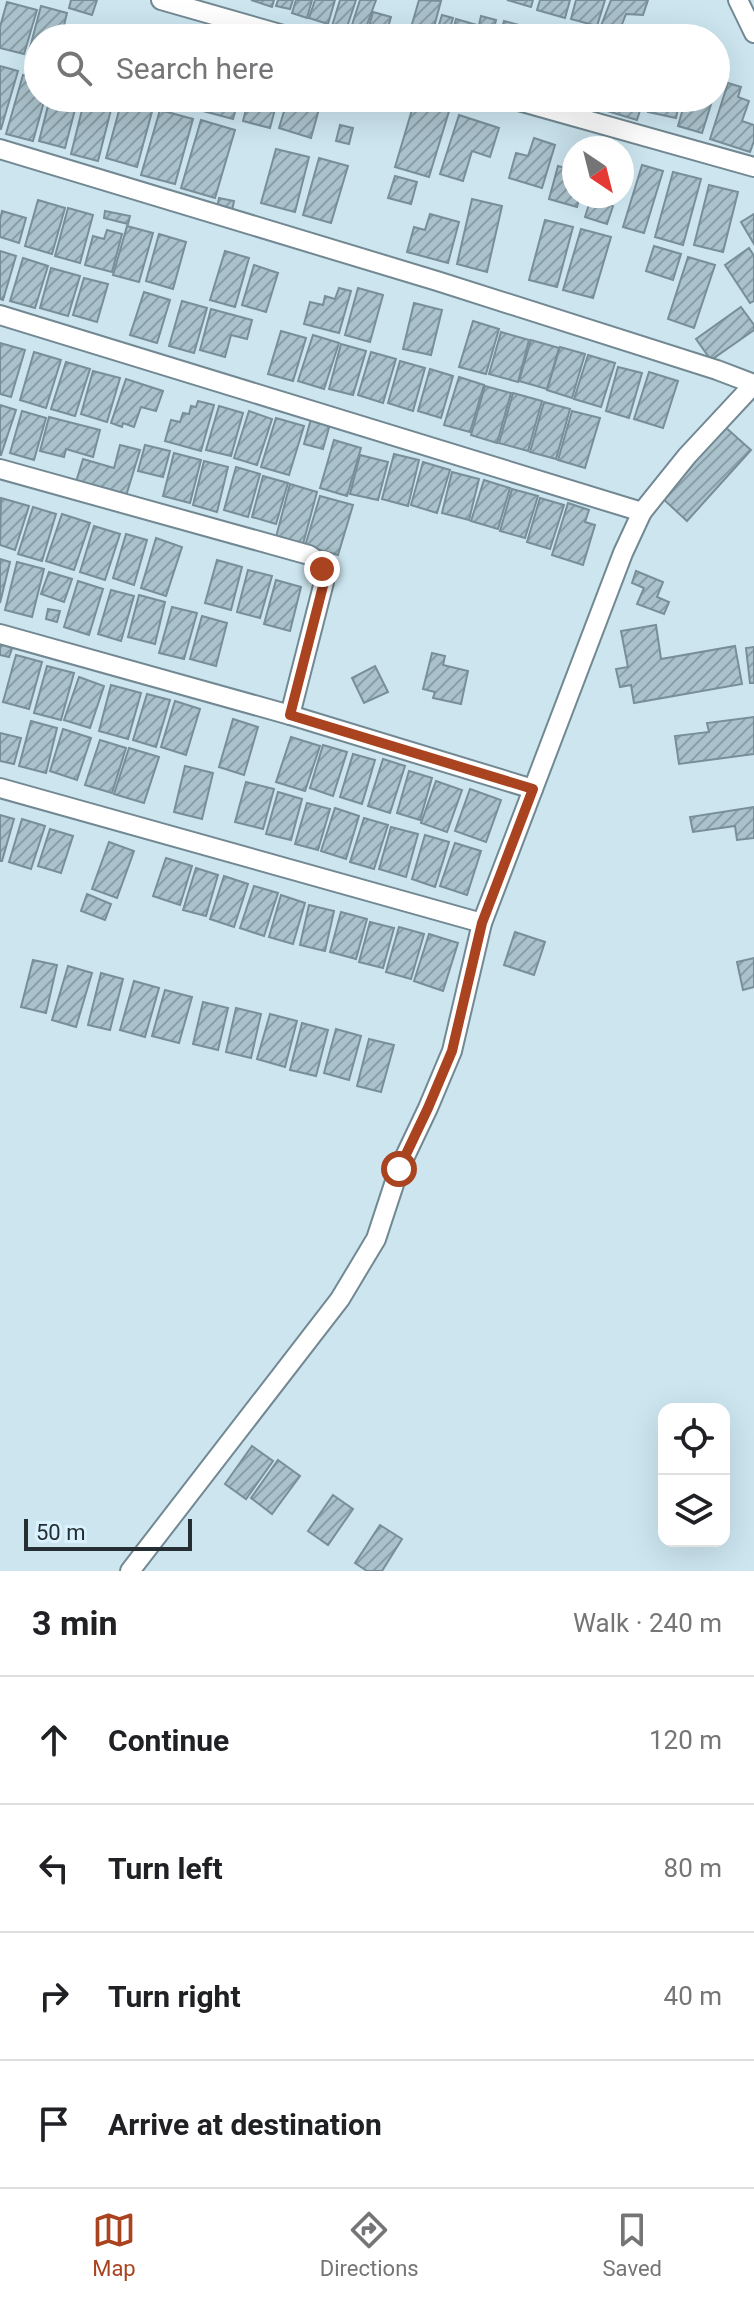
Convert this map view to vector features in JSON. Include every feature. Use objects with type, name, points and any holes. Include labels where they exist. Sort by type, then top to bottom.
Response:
[{"type":"street","points":[[161,0],[245,24]]},
{"type":"street","points":[[738,0],[754,33]]},
{"type":"street","points":[[558,112],[754,167]]},
{"type":"street","points":[[0,149],[467,290],[754,384],[687,456],[642,512],[608,587],[482,923],[452,1051],[399,1169],[376,1239],[340,1299],[130,1571]]},
{"type":"street","points":[[0,315],[642,512]]},
{"type":"street","points":[[0,469],[309,555],[317,560],[324,582],[290,715]]},
{"type":"street","points":[[0,634],[290,715],[533,789]]},
{"type":"street","points":[[0,788],[482,923]]},
{"type":"building","points":[[71,0],[97,0],[92,15],[69,8]]},
{"type":"building","points":[[251,0],[274,0],[272,7]]},
{"type":"building","points":[[278,0],[293,0],[290,9],[276,6]]},
{"type":"building","points":[[296,0],[312,0],[307,18],[292,13]]},
{"type":"building","points":[[315,0],[335,0],[328,24],[309,18]]},
{"type":"building","points":[[340,0],[356,0],[348,24],[333,24]]},
{"type":"building","points":[[360,0],[376,0],[367,24],[352,24]]},
{"type":"building","points":[[419,0],[441,1],[435,24],[412,24]]},
{"type":"building","points":[[507,0],[533,0],[531,7]]},
{"type":"building","points":[[540,0],[570,0],[565,18],[537,10]]},
{"type":"building","points":[[576,0],[605,0],[598,24],[571,19]]},
{"type":"building","points":[[611,0],[648,0],[643,15],[626,14],[622,24],[602,24]]},
{"type":"building","points":[[7,2],[37,10],[33,24],[24,24],[24,54],[0,48],[0,27]]},
{"type":"building","points":[[41,6],[67,13],[64,24],[36,24]]},
{"type":"building","points":[[373,12],[391,17],[389,24],[370,24]]},
{"type":"building","points":[[442,15],[453,18],[451,24],[439,24]]},
{"type":"building","points":[[481,16],[496,20],[495,24],[479,24]]},
{"type":"building","points":[[456,19],[474,24],[455,24]]},
{"type":"building","points":[[0,66],[18,71],[1,129],[0,129]]},
{"type":"building","points":[[23,75],[24,112],[41,112],[33,141],[6,134]]},
{"type":"building","points":[[730,84],[741,87],[738,97],[749,101],[742,121],[754,125],[750,152],[710,139],[719,112],[730,112]]},
{"type":"building","points":[[46,112],[74,112],[65,148],[39,141]]},
{"type":"building","points":[[82,112],[110,112],[98,161],[71,154]]},
{"type":"building","points":[[119,112],[152,112],[137,167],[106,158]]},
{"type":"building","points":[[159,112],[193,119],[175,184],[141,175]]},
{"type":"building","points":[[207,112],[235,112],[233,119]]},
{"type":"building","points":[[245,112],[274,112],[270,128],[243,121]]},
{"type":"building","points":[[284,112],[318,112],[311,138],[279,128]]},
{"type":"building","points":[[411,112],[449,112],[429,177],[395,167]]},
{"type":"building","points":[[611,112],[640,112],[637,120]]},
{"type":"building","points":[[648,112],[677,112],[676,118]]},
{"type":"building","points":[[682,112],[709,112],[702,133],[678,126]]},
{"type":"building","points":[[459,115],[499,128],[490,157],[472,151],[463,181],[440,174]]},
{"type":"building","points":[[201,120],[235,130],[215,198],[181,188]]},
{"type":"building","points":[[340,125],[353,128],[349,144],[336,141]]},
{"type":"building","points":[[534,138],[555,145],[542,188],[509,178],[516,153],[528,156]]},
{"type":"building","points":[[276,149],[309,157],[295,212],[261,203]]},
{"type":"building","points":[[319,158],[348,166],[331,223],[303,215]]},
{"type":"building","points":[[642,165],[663,171],[644,233],[623,227],[629,208],[634,208],[634,191]]},
{"type":"building","points":[[558,166],[562,167],[562,203],[549,199]]},
{"type":"building","points":[[673,172],[701,179],[683,245],[655,237]]},
{"type":"building","points":[[395,176],[417,182],[411,204],[388,198]]},
{"type":"building","points":[[709,185],[738,192],[723,252],[694,245]]},
{"type":"building","points":[[219,198],[234,201],[232,211],[217,208]]},
{"type":"building","points":[[472,199],[502,206],[487,272],[457,264]]},
{"type":"building","points":[[38,200],[65,208],[52,254],[25,246]]},
{"type":"building","points":[[68,208],[93,215],[80,263],[55,256]]},
{"type":"building","points":[[588,208],[612,208],[607,224],[585,217]]},
{"type":"building","points":[[2,211],[26,218],[19,243],[0,237]]},
{"type":"building","points":[[105,211],[130,216],[128,224],[104,218]]},
{"type":"building","points":[[430,214],[459,222],[448,263],[407,252],[414,227],[425,230]]},
{"type":"building","points":[[754,214],[754,244],[741,222]]},
{"type":"building","points":[[545,220],[573,227],[557,287],[529,280]]},
{"type":"building","points":[[127,226],[153,233],[139,282],[113,275]]},
{"type":"building","points":[[581,229],[611,237],[593,298],[563,290]]},
{"type":"building","points":[[107,230],[122,234],[112,272],[85,265],[93,236],[104,239]]},
{"type":"building","points":[[159,234],[186,242],[173,289],[146,281]]},
{"type":"building","points":[[654,246],[681,254],[673,280],[646,271]]},
{"type":"building","points":[[749,248],[754,256],[754,301],[750,303],[725,265]]},
{"type":"building","points":[[0,251],[16,256],[3,300],[0,299]]},
{"type":"building","points":[[225,251],[249,258],[235,307],[210,300]]},
{"type":"building","points":[[688,257],[715,265],[694,328],[668,319]]},
{"type":"building","points":[[23,258],[48,266],[35,308],[10,301]]},
{"type":"building","points":[[254,265],[278,273],[266,312],[242,305]]},
{"type":"building","points":[[51,268],[80,276],[68,316],[40,308]]},
{"type":"building","points":[[84,278],[108,284],[97,322],[73,315]]},
{"type":"building","points":[[339,288],[351,291],[339,333],[304,324],[310,302],[323,305],[325,296],[335,299]]},
{"type":"building","points":[[358,288],[383,295],[370,342],[345,335]]},
{"type":"building","points":[[144,292],[170,300],[157,343],[130,335]]},
{"type":"building","points":[[182,301],[207,308],[194,353],[169,346]]},
{"type":"building","points":[[414,303],[442,310],[431,355],[403,349]]},
{"type":"building","points":[[741,307],[754,325],[754,330],[711,360],[696,339]]},
{"type":"building","points":[[211,309],[252,320],[247,339],[231,335],[225,357],[200,350]]},
{"type":"building","points":[[473,321],[499,329],[486,374],[459,367]]},
{"type":"building","points":[[281,331],[306,338],[293,381],[268,374]]},
{"type":"building","points":[[501,332],[529,340],[518,382],[489,374]]},
{"type":"building","points":[[313,335],[339,343],[324,389],[298,381]]},
{"type":"building","points":[[531,340],[559,348],[547,389],[519,381]]},
{"type":"building","points":[[0,343],[25,350],[11,397],[0,394]]},
{"type":"building","points":[[341,344],[366,351],[353,395],[329,389]]},
{"type":"building","points":[[560,347],[585,354],[572,398],[547,390]]},
{"type":"building","points":[[34,352],[61,360],[46,408],[20,400]]},
{"type":"building","points":[[371,352],[396,359],[383,403],[358,395]]},
{"type":"building","points":[[588,355],[615,363],[601,407],[574,399]]},
{"type":"building","points":[[400,361],[425,368],[413,411],[388,403]]},
{"type":"building","points":[[66,362],[90,369],[75,416],[51,409]]},
{"type":"building","points":[[618,367],[642,373],[629,418],[606,411]]},
{"type":"building","points":[[430,369],[453,376],[441,418],[418,411]]},
{"type":"building","points":[[93,371],[120,378],[107,422],[81,414]]},
{"type":"building","points":[[649,372],[678,381],[663,428],[634,419]]},
{"type":"building","points":[[459,377],[484,385],[470,432],[444,425]]},
{"type":"building","points":[[126,379],[163,391],[156,411],[141,407],[134,427],[111,423]]},
{"type":"building","points":[[485,386],[511,393],[497,443],[471,435]]},
{"type":"building","points":[[513,393],[542,401],[528,451],[499,443]]},
{"type":"building","points":[[198,401],[214,405],[201,451],[165,441],[171,420],[180,422],[183,413],[189,414],[191,406],[196,407]]},
{"type":"building","points":[[544,402],[570,409],[556,459],[530,452]]},
{"type":"building","points":[[0,405],[16,410],[1,455],[0,455]]},
{"type":"building","points":[[219,406],[243,413],[231,456],[206,450]]},
{"type":"building","points":[[22,411],[46,418],[34,460],[10,453]]},
{"type":"building","points":[[249,411],[272,419],[257,465],[234,458]]},
{"type":"building","points":[[572,411],[600,418],[585,468],[558,460]]},
{"type":"building","points":[[49,417],[100,430],[93,457],[66,449],[64,457],[40,451]]},
{"type":"building","points":[[276,418],[304,426],[289,475],[261,467]]},
{"type":"building","points":[[311,419],[330,424],[323,449],[304,444]]},
{"type":"building","points":[[724,426],[751,450],[687,521],[661,497]]},
{"type":"building","points":[[334,440],[361,448],[347,496],[320,488]]},
{"type":"building","points":[[120,445],[140,450],[126,496],[76,482],[83,459],[114,468]]},
{"type":"building","points":[[145,445],[170,451],[163,477],[138,471]]},
{"type":"building","points":[[174,453],[201,460],[190,503],[163,496]]},
{"type":"building","points":[[394,454],[419,460],[408,506],[382,499]]},
{"type":"building","points":[[360,455],[388,462],[378,500],[350,494]]},
{"type":"building","points":[[204,461],[228,467],[217,512],[193,505]]},
{"type":"building","points":[[423,462],[450,470],[437,513],[411,505]]},
{"type":"building","points":[[236,467],[260,474],[248,517],[224,510]]},
{"type":"building","points":[[452,472],[479,479],[469,520],[442,513]]},
{"type":"building","points":[[263,476],[288,483],[276,524],[252,517]]},
{"type":"building","points":[[484,480],[510,488],[498,529],[471,521]]},
{"type":"building","points":[[290,484],[317,492],[303,544],[276,537]]},
{"type":"building","points":[[512,489],[538,496],[525,538],[500,531]]},
{"type":"building","points":[[320,496],[353,505],[338,555],[305,546]]},
{"type":"building","points":[[1,498],[29,506],[15,550],[0,545]]},
{"type":"building","points":[[540,498],[564,505],[550,549],[527,542]]},
{"type":"building","points":[[568,503],[589,510],[585,522],[595,525],[583,565],[552,555]]},
{"type":"building","points":[[33,507],[56,514],[42,561],[18,554]]},
{"type":"building","points":[[62,514],[90,523],[74,570],[46,561]]},
{"type":"building","points":[[94,526],[120,534],[105,580],[80,572]]},
{"type":"building","points":[[126,534],[147,540],[134,585],[113,578]]},
{"type":"building","points":[[156,538],[182,547],[166,596],[141,588]]},
{"type":"building","points":[[0,559],[10,562],[0,603]]},
{"type":"building","points":[[217,560],[242,567],[231,610],[205,603]]},
{"type":"building","points":[[17,562],[44,569],[32,617],[5,610]]},
{"type":"building","points":[[248,570],[272,576],[260,618],[237,612]]},
{"type":"building","points":[[636,571],[663,582],[657,597],[669,602],[664,614],[637,604],[644,588],[632,583]]},
{"type":"building","points":[[49,572],[72,579],[64,602],[41,594]]},
{"type":"building","points":[[276,580],[301,587],[290,631],[264,624]]},
{"type":"building","points":[[78,581],[103,589],[89,635],[64,627]]},
{"type":"building","points":[[111,590],[134,596],[121,641],[98,634]]},
{"type":"building","points":[[139,595],[165,602],[155,644],[128,637]]},
{"type":"building","points":[[172,607],[197,613],[184,659],[159,653]]},
{"type":"building","points":[[48,609],[60,611],[57,622],[46,619]]},
{"type":"building","points":[[202,616],[227,623],[216,666],[190,659]]},
{"type":"building","points":[[656,625],[661,659],[735,646],[742,684],[634,703],[631,685],[620,687],[616,669],[628,667],[621,631]]},
{"type":"building","points":[[0,639],[14,643],[9,657],[0,655]]},
{"type":"building","points":[[754,647],[754,683],[750,683],[746,648]]},
{"type":"building","points":[[432,653],[445,656],[443,665],[468,671],[461,704],[433,698],[435,692],[423,689]]},
{"type":"building","points":[[16,655],[42,662],[29,709],[3,702]]},
{"type":"building","points":[[47,666],[74,673],[61,720],[34,713]]},
{"type":"building","points":[[375,666],[388,692],[364,703],[352,678]]},
{"type":"building","points":[[79,677],[104,686],[90,728],[64,720]]},
{"type":"building","points":[[111,685],[141,693],[128,739],[99,731]]},
{"type":"building","points":[[147,694],[170,700],[156,747],[133,740]]},
{"type":"building","points":[[175,701],[200,709],[186,755],[161,747]]},
{"type":"building","points":[[754,717],[754,754],[679,764],[675,736],[709,732],[707,723]]},
{"type":"building","points":[[233,719],[258,727],[244,775],[219,767]]},
{"type":"building","points":[[31,721],[57,728],[46,773],[19,766]]},
{"type":"building","points":[[63,729],[91,738],[77,780],[50,771]]},
{"type":"building","points":[[0,733],[21,738],[14,764],[0,761]]},
{"type":"building","points":[[291,737],[320,746],[305,791],[276,782]]},
{"type":"building","points":[[100,740],[126,748],[112,793],[85,785]]},
{"type":"building","points":[[323,745],[347,752],[333,796],[310,788]]},
{"type":"building","points":[[129,748],[159,757],[144,803],[114,794]]},
{"type":"building","points":[[353,754],[375,760],[362,804],[340,797]]},
{"type":"building","points":[[383,759],[405,766],[390,813],[368,806]]},
{"type":"building","points":[[185,766],[213,773],[202,819],[174,812]]},
{"type":"building","points":[[409,771],[432,778],[420,820],[397,813]]},
{"type":"building","points":[[436,781],[462,790],[447,832],[421,823]]},
{"type":"building","points":[[246,782],[274,789],[263,829],[235,822]]},
{"type":"building","points":[[470,789],[501,800],[486,842],[455,831]]},
{"type":"building","points":[[278,792],[302,799],[291,840],[266,834]]},
{"type":"building","points":[[307,803],[330,809],[318,850],[295,844]]},
{"type":"building","points":[[754,807],[754,838],[737,840],[735,826],[693,832],[690,817]]},
{"type":"building","points":[[335,808],[359,816],[346,859],[321,851]]},
{"type":"building","points":[[0,815],[14,819],[2,861],[0,861]]},
{"type":"building","points":[[364,818],[388,825],[374,869],[350,862]]},
{"type":"building","points":[[22,819],[45,826],[31,869],[9,862]]},
{"type":"building","points":[[391,827],[418,834],[406,877],[379,869]]},
{"type":"building","points":[[50,829],[73,836],[61,873],[38,866]]},
{"type":"building","points":[[425,835],[449,842],[435,887],[412,879]]},
{"type":"building","points":[[109,842],[134,851],[117,898],[92,889]]},
{"type":"building","points":[[455,843],[481,851],[467,895],[440,886]]},
{"type":"building","points":[[166,858],[192,866],[180,905],[153,896]]},
{"type":"building","points":[[196,868],[218,875],[206,916],[183,910]]},
{"type":"building","points":[[224,876],[248,884],[234,927],[210,919]]},
{"type":"building","points":[[254,886],[278,893],[264,936],[240,928]]},
{"type":"building","points":[[87,894],[111,904],[105,920],[81,911]]},
{"type":"building","points":[[281,895],[305,903],[293,944],[269,937]]},
{"type":"building","points":[[309,905],[334,911],[325,951],[300,945]]},
{"type":"building","points":[[341,912],[367,919],[356,959],[330,952]]},
{"type":"building","points":[[370,922],[394,928],[383,968],[359,962]]},
{"type":"building","points":[[399,927],[424,934],[411,979],[386,972]]},
{"type":"building","points":[[515,932],[545,942],[534,975],[504,965]]},
{"type":"building","points":[[429,934],[458,943],[443,991],[414,981]]},
{"type":"building","points":[[754,958],[754,987],[743,990],[737,962]]},
{"type":"building","points":[[33,960],[57,965],[46,1013],[21,1007]]},
{"type":"building","points":[[68,966],[92,973],[76,1027],[52,1020]]},
{"type":"building","points":[[101,973],[123,979],[110,1030],[88,1025]]},
{"type":"building","points":[[134,981],[159,988],[145,1037],[120,1030]]},
{"type":"building","points":[[165,990],[192,997],[179,1043],[152,1036]]},
{"type":"building","points":[[203,1002],[228,1008],[218,1050],[193,1044]]},
{"type":"building","points":[[236,1008],[261,1014],[251,1058],[226,1052]]},
{"type":"building","points":[[270,1014],[297,1021],[285,1067],[257,1059]]},
{"type":"building","points":[[302,1023],[328,1030],[316,1076],[290,1070]]},
{"type":"building","points":[[336,1029],[361,1036],[349,1080],[324,1073]]},
{"type":"building","points":[[369,1039],[394,1045],[381,1092],[357,1086]]},
{"type":"building","points":[[252,1446],[273,1461],[246,1499],[225,1484]]},
{"type":"building","points":[[278,1460],[300,1476],[272,1514],[251,1498]]},
{"type":"building","points":[[333,1495],[353,1509],[328,1545],[308,1531]]},
{"type":"building","points":[[380,1525],[402,1539],[382,1571],[367,1571],[355,1563]]},
{"type":"route","points":[[322,569],[324,582],[290,715],[533,789],[482,923],[452,1051],[399,1169]]}]
